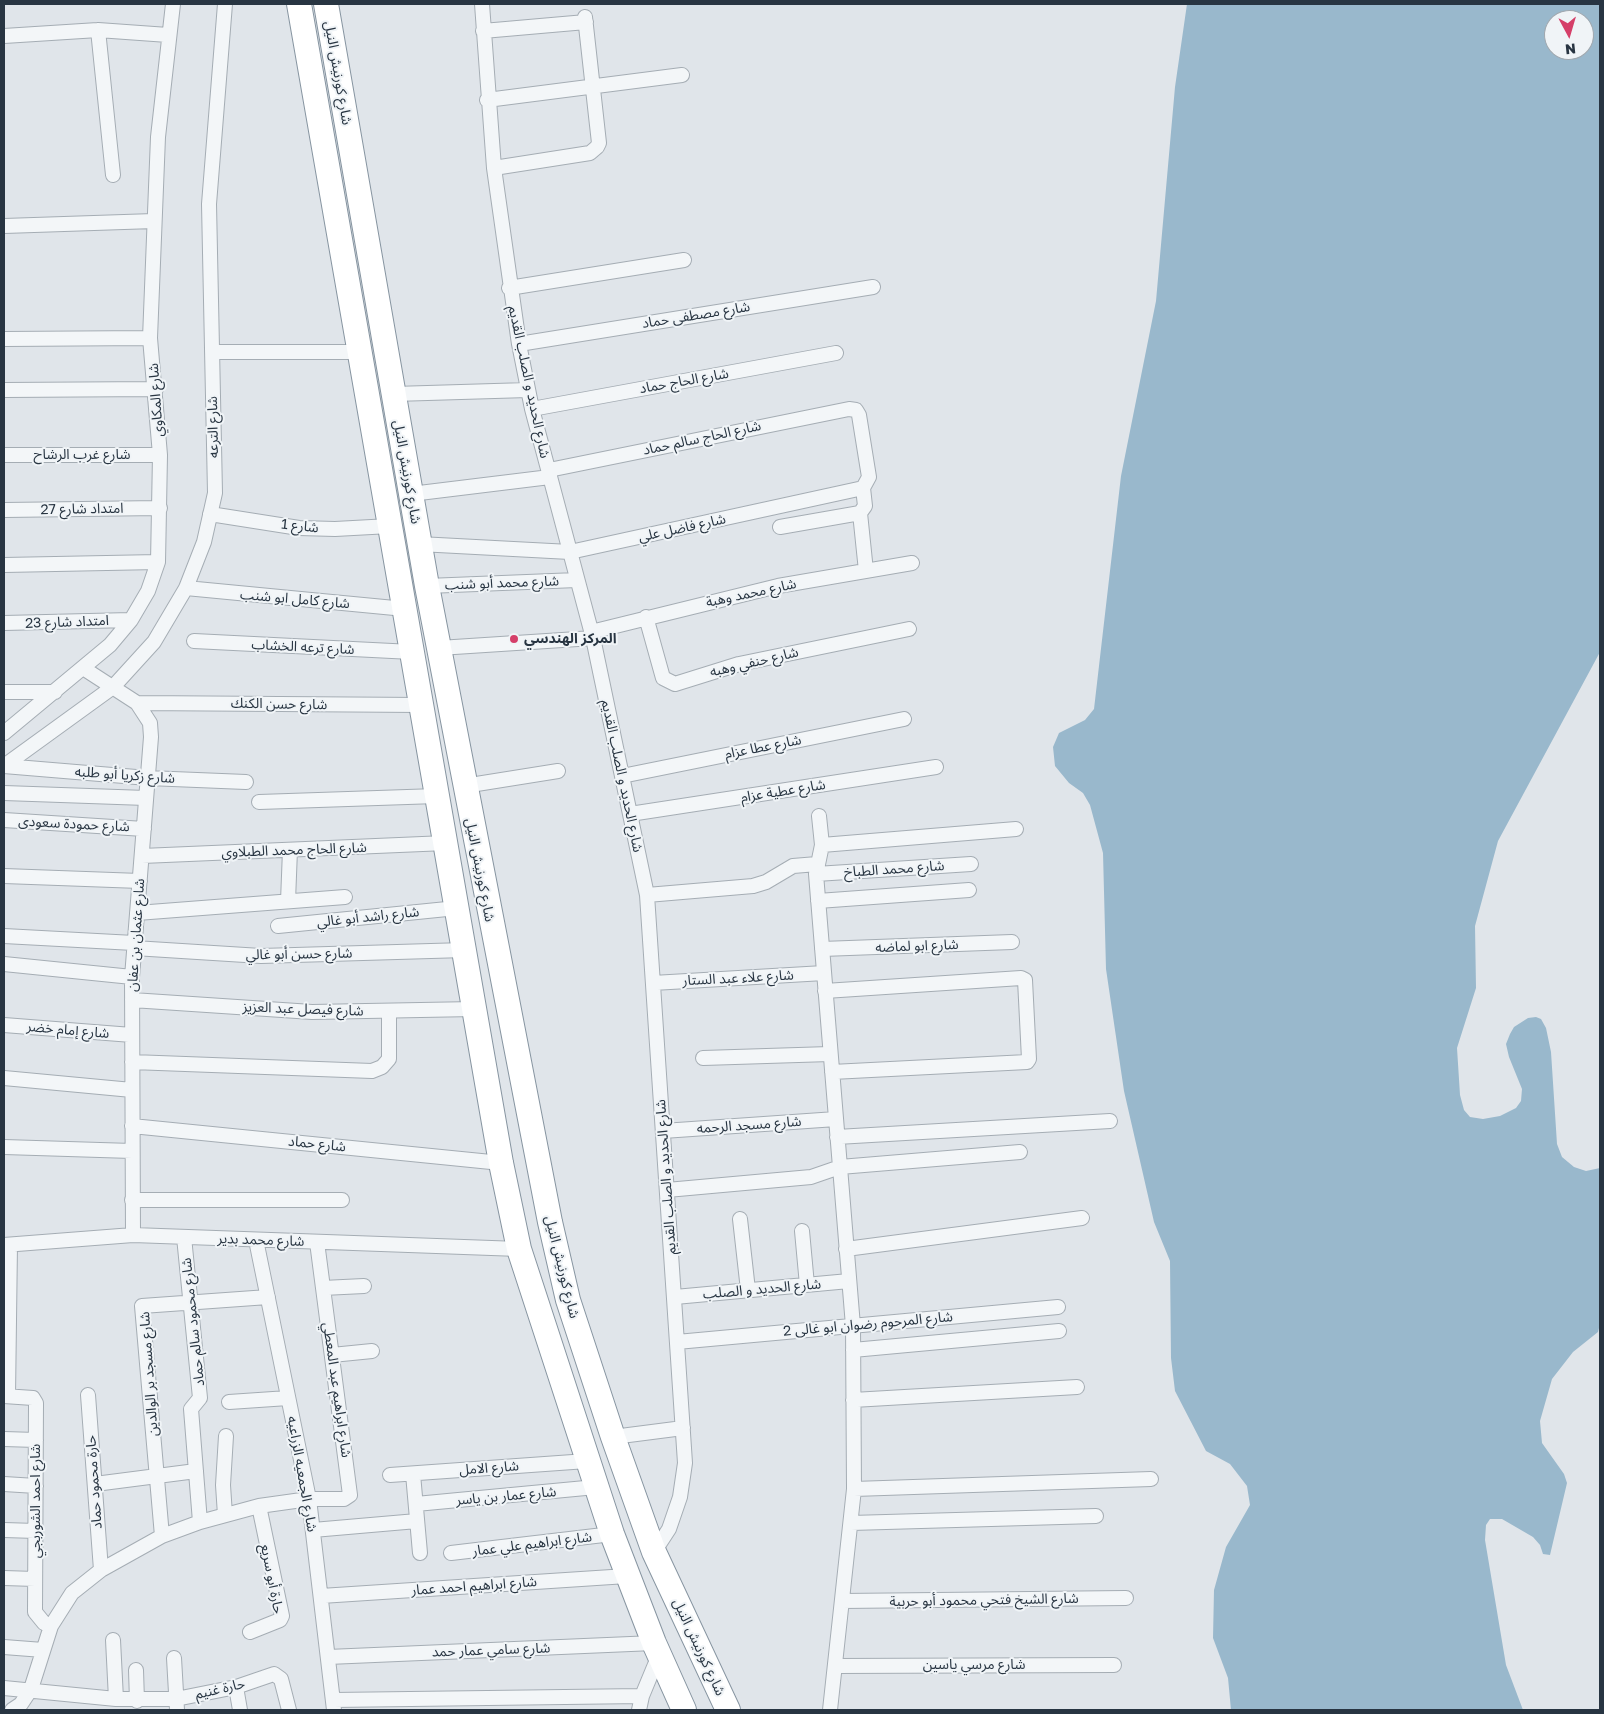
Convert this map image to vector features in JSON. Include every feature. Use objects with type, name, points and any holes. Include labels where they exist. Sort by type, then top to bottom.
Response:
[{"type":"highway","name":"شارع كورنيش النيل","points":[[299,4],[501,1163],[519,1249],[587,1461],[627,1576],[656,1649],[684,1710]]},
{"type":"highway","name":"شارع كورنيش النيل","points":[[326,4],[427,586],[462,776],[550,1222],[568,1300],[654,1552],[728,1710]]},
{"type":"highway","points":[[433,770],[462,776]]},
{"type":"street","name":"شارع المكاوي","points":[[4,733],[110,645],[130,620],[148,591],[158,562],[160,455],[156,389],[150,338],[158,137],[173,4]]},
{"type":"street","name":"شارع الترعه","points":[[4,766],[112,687],[154,642],[186,588],[204,542],[215,493],[209,204],[225,4]]},
{"type":"street","name":"شارع الحديد و الصلب القديم","points":[[482,4],[487,100],[494,168],[509,288],[519,344],[532,409],[592,635],[647,895],[685,1463],[680,1497],[669,1529],[654,1552]]},
{"type":"street","points":[[483,31],[586,19],[599,143],[594,151],[494,168]]},
{"type":"street","points":[[98,30],[112,175]]},
{"type":"street","points":[[4,36],[98,30],[168,35]]},
{"type":"street","points":[[487,100],[682,75]]},
{"type":"street","points":[[4,226],[154,222]]},
{"type":"street","points":[[509,288],[684,260]]},
{"type":"street","name":"شارع مصطفى حماد","points":[[519,344],[873,287]]},
{"type":"street","points":[[4,339],[150,338]]},
{"type":"street","points":[[212,352],[360,352]]},
{"type":"street","name":"شارع الحاج حماد","points":[[532,409],[836,352]]},
{"type":"street","points":[[4,390],[156,389]]},
{"type":"street","points":[[394,394],[528,390]]},
{"type":"street","name":"شارع الحاج سالم حماد","points":[[411,494],[550,473],[843,409],[856,410],[868,478],[862,488]]},
{"type":"street","name":"شارع غرب الرشاح","points":[[4,455],[160,455]]},
{"type":"street","points":[[862,488],[865,506],[860,513],[866,571]]},
{"type":"street","name":"شارع فاضل علي","points":[[420,544],[570,552],[862,488]]},
{"type":"street","name":"امتداد شارع 27","points":[[4,510],[160,508]]},
{"type":"street","points":[[780,527],[860,513]]},
{"type":"street","name":"شارع 1","points":[[210,514],[299,528],[335,529],[390,526]]},
{"type":"street","points":[[4,565],[158,562]]},
{"type":"street","name":"شارع محمد وهبة","points":[[439,648],[592,635],[646,617],[778,586],[912,563]]},
{"type":"street","name":"شارع محمد أبو شنب","points":[[427,586],[577,580]]},
{"type":"street","name":"شارع كامل ابو شنب","points":[[186,588],[405,609]]},
{"type":"street","name":"شارع حنفي وهبه","points":[[646,617],[663,678],[675,684],[739,664],[909,629]]},
{"type":"street","name":"امتداد شارع 23","points":[[4,624],[130,620]]},
{"type":"street","name":"شارع ترعه الخشاب","points":[[194,641],[412,652]]},
{"type":"street","name":"شارع عثمان بن عفان","points":[[83,668],[137,703],[150,723],[151,737],[132,977],[133,1236]]},
{"type":"street","points":[[4,692],[54,692]]},
{"type":"street","name":"شارع حسن الكنك","points":[[137,703],[421,705]]},
{"type":"street","name":"شارع عطا عزام","points":[[622,776],[904,719]]},
{"type":"street","name":"شارع زكريا أبو طلبه","points":[[4,766],[148,778],[246,782]]},
{"type":"street","name":"شارع عطية عزام","points":[[630,814],[936,767]]},
{"type":"street","points":[[462,776],[558,771]]},
{"type":"street","points":[[4,793],[146,798]]},
{"type":"street","points":[[259,802],[437,796]]},
{"type":"street","points":[[819,816],[822,845],[817,869],[818,901],[853,1326],[854,1489],[830,1710]]},
{"type":"street","name":"شارع حمودة سعودى","points":[[4,820],[144,829]]},
{"type":"street","points":[[822,845],[1016,828]]},
{"type":"street","name":"شارع الحاج محمد الطبلاوي","points":[[142,856],[446,843]]},
{"type":"street","points":[[288,901],[290,850]]},
{"type":"street","name":"شارع محمد الطباخ","points":[[647,895],[753,886],[766,882],[793,866],[817,869],[971,864]]},
{"type":"street","points":[[4,876],[140,881]]},
{"type":"street","points":[[818,901],[969,890]]},
{"type":"street","points":[[137,913],[345,897]]},
{"type":"street","name":"شارع راشد أبو غالي","points":[[278,926],[457,908]]},
{"type":"street","name":"شارع حسن أبو غالي","points":[[4,936],[261,956],[465,950]]},
{"type":"street","name":"شارع ابو لماضه","points":[[822,949],[1012,942]]},
{"type":"street","points":[[4,964],[132,977]]},
{"type":"street","name":"شارع علاء عبد الستار","points":[[653,983],[824,973]]},
{"type":"street","points":[[825,991],[1021,978],[1025,980],[1029,1059],[1027,1062],[832,1072]]},
{"type":"street","name":"شارع فيصل عبد العزيز","points":[[132,1000],[312,1012],[475,1009]]},
{"type":"street","points":[[132,1062],[372,1071],[382,1067],[389,1059],[389,1011]]},
{"type":"street","name":"شارع إمام خضر","points":[[4,1025],[132,1036]]},
{"type":"street","points":[[703,1058],[830,1054]]},
{"type":"street","points":[[4,1078],[132,1090]]},
{"type":"street","name":"شارع مسجد الرحمه","points":[[663,1131],[836,1119]]},
{"type":"street","points":[[837,1137],[1110,1121]]},
{"type":"street","name":"شارع حماد","points":[[132,1126],[501,1163]]},
{"type":"street","points":[[4,1147],[132,1151]]},
{"type":"street","points":[[667,1190],[811,1177],[840,1167],[1020,1152]]},
{"type":"street","points":[[132,1200],[342,1200]]},
{"type":"street","points":[[846,1249],[1082,1218]]},
{"type":"street","points":[[740,1219],[748,1290]]},
{"type":"street","points":[[802,1231],[807,1284]]},
{"type":"street","name":"شارع محمد بدير","points":[[7,1245],[133,1236],[519,1249]]},
{"type":"street","name":"شارع محمود سالم حماد","points":[[184,1237],[200,1398],[191,1409],[200,1522]]},
{"type":"street","name":"شارع الجمعيه الزراعيه","points":[[256,1240],[309,1499],[328,1657],[332,1708]]},
{"type":"street","name":"شارع ابراهيم عبد المعطي","points":[[309,1499],[344,1499],[350,1493],[317,1242]]},
{"type":"street","points":[[6,1396],[7,1245]]},
{"type":"street","name":"شارع الحديد و الصلب","points":[[675,1297],[849,1281]]},
{"type":"street","points":[[323,1288],[364,1286]]},
{"type":"street","name":"شارع مسجد بر الوالدين","points":[[162,1536],[141,1308],[146,1304],[268,1297]]},
{"type":"street","name":"شارع المرحوم رضوان ابو غالى 2","points":[[677,1342],[1058,1307]]},
{"type":"street","points":[[853,1350],[1059,1331]]},
{"type":"street","points":[[332,1355],[372,1351]]},
{"type":"street","points":[[853,1400],[1077,1387]]},
{"type":"street","name":"حارة محمود حماد","points":[[88,1395],[100,1570]]},
{"type":"street","name":"شارع احمد الشوربجي","points":[[6,1396],[35,1400],[35,1612],[44,1623],[51,1626]]},
{"type":"street","points":[[229,1402],[288,1398]]},
{"type":"street","points":[[613,1436],[683,1428]]},
{"type":"street","points":[[225,1515],[223,1485],[226,1436]]},
{"type":"street","points":[[4,1439],[36,1440]]},
{"type":"street","name":"شارع الامل","points":[[390,1475],[587,1461]]},
{"type":"street","points":[[94,1484],[196,1471]]},
{"type":"street","points":[[413,1474],[420,1553]]},
{"type":"street","points":[[854,1489],[1151,1479]]},
{"type":"street","points":[[4,1484],[36,1486]]},
{"type":"street","name":"شارع عمار بن ياسر","points":[[416,1504],[596,1487]]},
{"type":"street","points":[[12,1710],[21,1704],[31,1690],[51,1626],[72,1593],[100,1570],[162,1536],[200,1522],[258,1506],[309,1499]]},
{"type":"street","name":"حارة أبو سريع","points":[[250,1632],[278,1621],[282,1616],[258,1506]]},
{"type":"street","points":[[850,1523],[1096,1516]]},
{"type":"street","points":[[313,1530],[417,1521]]},
{"type":"street","points":[[4,1530],[36,1531]]},
{"type":"street","name":"شارع ابراهيم علي عمار","points":[[452,1553],[612,1534]]},
{"type":"street","name":"شارع ابراهيم احمد عمار","points":[[321,1596],[627,1576]]},
{"type":"street","points":[[4,1578],[35,1579]]},
{"type":"street","name":"شارع الشيخ فتحي محمود أبو حربية","points":[[842,1601],[1126,1598]]},
{"type":"street","points":[[113,1640],[116,1700]]},
{"type":"street","points":[[4,1647],[43,1650]]},
{"type":"street","points":[[639,1710],[656,1649]]},
{"type":"street","name":"شارع سامي عمار حمد","points":[[328,1657],[656,1649]]},
{"type":"street","points":[[174,1658],[177,1705]]},
{"type":"street","name":"شارع مرسي ياسين","points":[[834,1666],[1114,1665]]},
{"type":"street","points":[[136,1670],[137,1701]]},
{"type":"street","name":"حارة غنيم","points":[[4,1688],[177,1705],[277,1674],[281,1679],[289,1710]]},
{"type":"street","points":[[236,1687],[240,1710]]},
{"type":"street","points":[[332,1708],[642,1696]]},
{"type":"water","points":[[1187,4],[1600,4],[1600,652],[1498,841],[1475,926],[1476,988],[1457,1048],[1460,1095],[1464,1110],[1470,1117],[1483,1119],[1500,1116],[1516,1108],[1521,1101],[1522,1089],[1509,1057],[1506,1044],[1510,1034],[1514,1027],[1528,1018],[1536,1017],[1541,1019],[1546,1028],[1551,1052],[1557,1144],[1562,1157],[1574,1167],[1586,1171],[1600,1168],[1600,1324],[1598,1332],[1573,1352],[1552,1379],[1540,1421],[1542,1443],[1564,1474],[1567,1483],[1550,1555],[1543,1554],[1540,1545],[1533,1537],[1502,1519],[1490,1519],[1486,1525],[1485,1540],[1506,1665],[1523,1710],[1231,1710],[1228,1678],[1213,1638],[1214,1590],[1226,1547],[1250,1505],[1247,1486],[1230,1464],[1206,1451],[1175,1391],[1171,1358],[1170,1261],[1154,1222],[1124,1091],[1106,969],[1103,853],[1090,805],[1083,793],[1069,783],[1055,766],[1053,747],[1059,733],[1085,720],[1094,709],[1121,476],[1156,301],[1175,87]]},
{"type":"place","name":"المركز الهندسي","points":[[514,639]]}]
